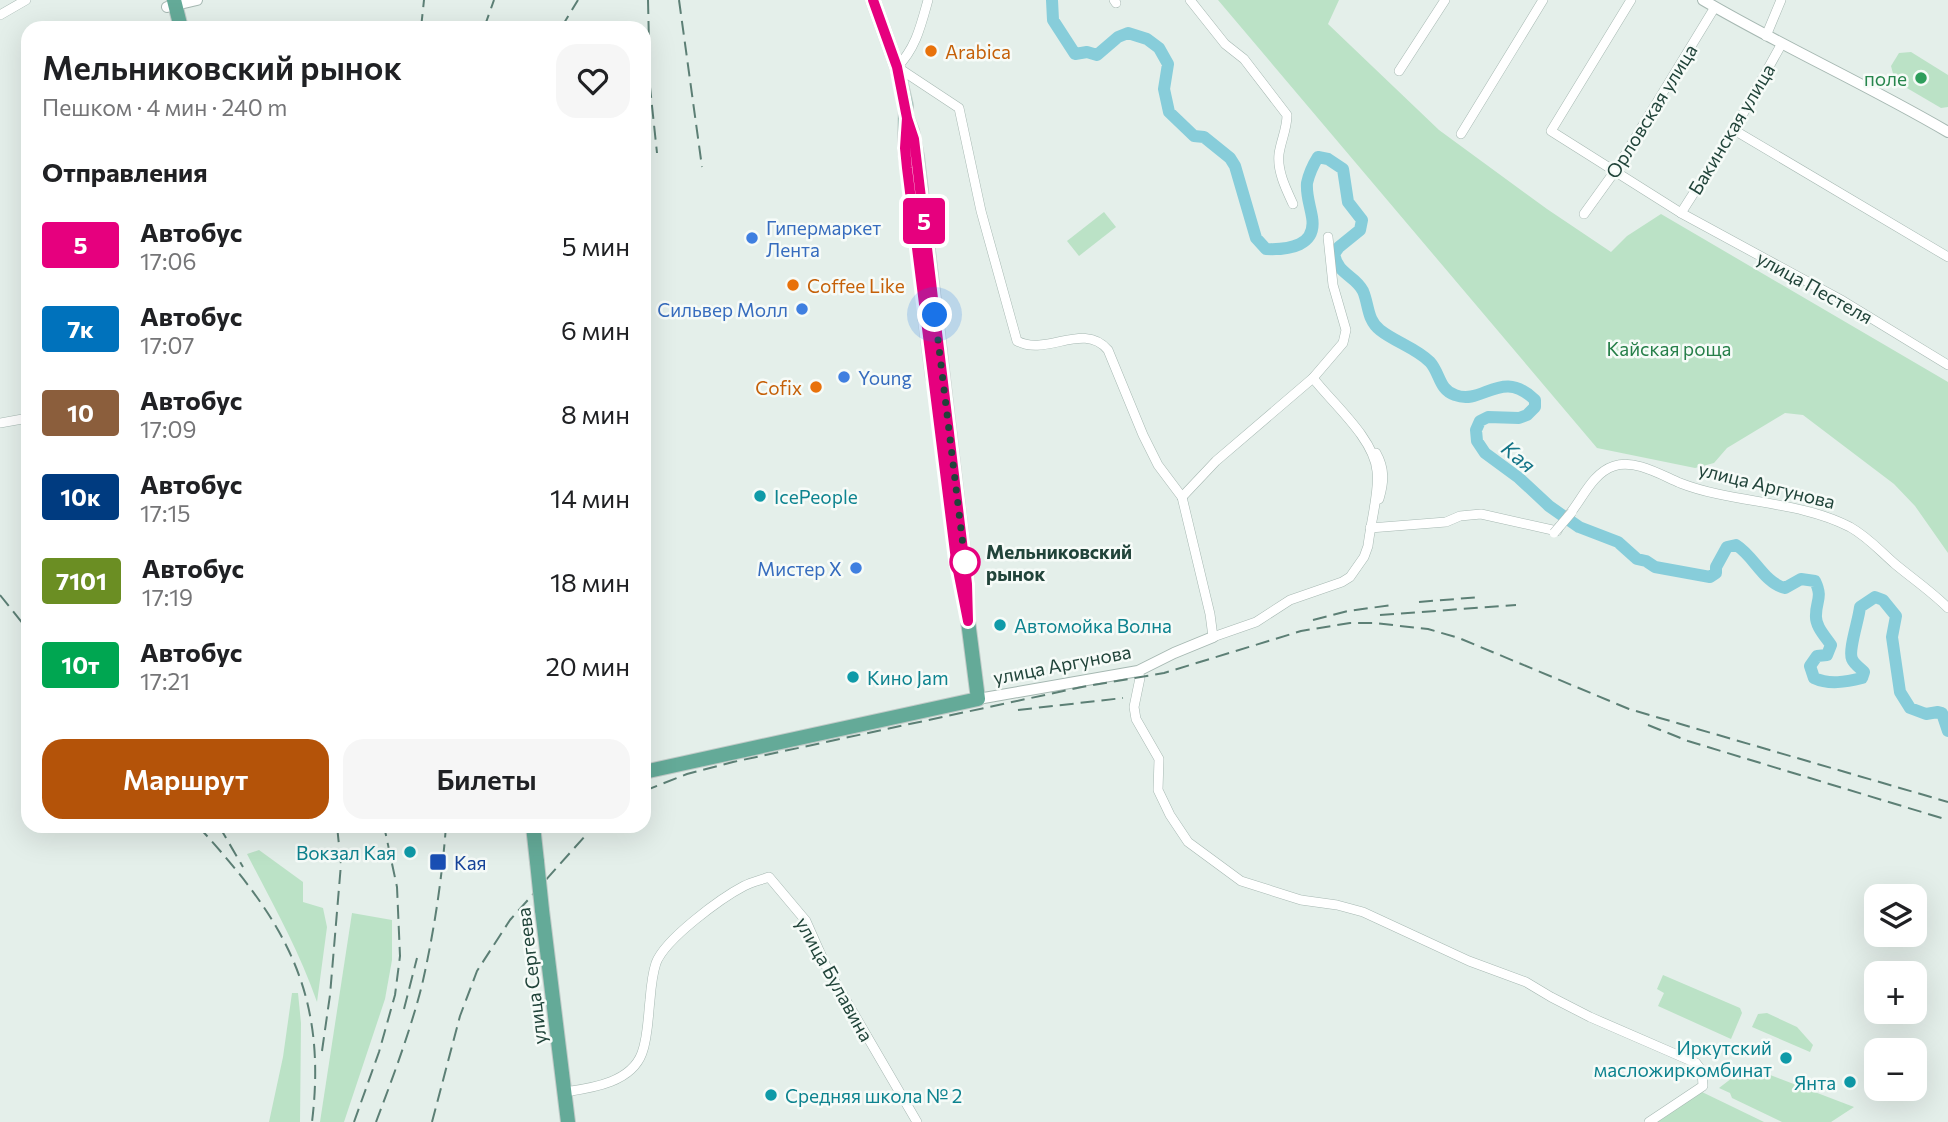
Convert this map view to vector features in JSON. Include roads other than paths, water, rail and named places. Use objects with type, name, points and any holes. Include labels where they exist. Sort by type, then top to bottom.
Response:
[{"type":"main road","points":[[873,0],[897,67],[907,118],[914,135],[948,379],[968,621],[978,699]]},
{"type":"main road","points":[[170,3],[172,21]]},
{"type":"main road","points":[[170,3],[178,21]]},
{"type":"main road","points":[[907,118],[907,168],[956,560],[968,621]]},
{"type":"main road","name":"улица Аргунова","points":[[651,770],[978,699]]},
{"type":"main road","name":"улица Сергеева","points":[[534,833],[568,1122]]},
{"type":"street","points":[[0,15],[26,0]]},
{"type":"street","points":[[170,3],[197,0]]},
{"type":"street","points":[[928,0],[916,40],[909,55],[897,67],[958,108],[981,211],[1017,341],[1035,344],[1086,337],[1101,342],[1108,350],[1134,416],[1158,465],[1182,497],[1213,637]]},
{"type":"street","points":[[1191,0],[1225,44],[1244,59],[1287,115],[1287,126],[1279,155],[1284,185],[1293,204]]},
{"type":"street","points":[[1399,71],[1445,0]]},
{"type":"street","points":[[1461,134],[1543,0]]},
{"type":"street","name":"улица Пестеля","points":[[1632,0],[1551,131],[1681,213],[1843,301],[1948,365]]},
{"type":"street","points":[[1703,0],[1948,132]]},
{"type":"street","name":"Бакинская улица","points":[[1766,36],[1780,0]]},
{"type":"street","name":"Орловская улица","points":[[1584,214],[1615,171],[1715,7]]},
{"type":"street","name":"Бакинская улица","points":[[1681,213],[1734,130],[1781,44]]},
{"type":"street","points":[[1734,130],[1948,257]]},
{"type":"street","points":[[1182,497],[1216,461],[1313,378],[1343,343],[1346,330],[1332,285],[1328,237]]},
{"type":"street","name":"улица Аргунова","points":[[978,699],[1138,671],[1174,653],[1256,622],[1290,600],[1350,577],[1364,557],[1383,486],[1384,467],[1361,430],[1324,386],[1313,378]]},
{"type":"street","points":[[0,423],[21,419]]},
{"type":"street","name":"улица Аргунова","points":[[1370,528],[1409,522],[1451,520],[1473,515],[1557,529],[1588,487],[1604,471],[1626,464],[1700,489],[1812,513],[1850,527],[1870,540],[1948,608]]},
{"type":"street","points":[[1138,671],[1140,678],[1134,707],[1136,719],[1159,759],[1158,790],[1188,842],[1241,881],[1301,900],[1363,912],[1469,961],[1526,982],[1590,1017],[1696,1063],[1702,1071],[1703,1086],[1649,1122]]},
{"type":"street","name":"улица Булавина","points":[[565,1092],[599,1087],[628,1072],[642,1054],[653,975],[662,952],[671,940],[703,915],[744,887],[769,877],[806,921],[826,966],[917,1122]]},
{"type":"waterway","name":"Кая","points":[[1052,0],[1053,20],[1075,54],[1087,52],[1097,55],[1118,37],[1128,33],[1147,39],[1159,48],[1168,64],[1164,89],[1169,112],[1194,136],[1204,137],[1230,158],[1235,166],[1256,238],[1266,249],[1292,247],[1306,240],[1310,234],[1312,217],[1307,183],[1318,157],[1328,159],[1343,169],[1348,202],[1362,220],[1360,230],[1334,254],[1339,266],[1363,291],[1373,322],[1386,334],[1430,362],[1450,393],[1465,397],[1512,387],[1535,400],[1535,407],[1527,415],[1519,418],[1488,417],[1480,421],[1476,430],[1477,441],[1485,453],[1519,478],[1549,506],[1579,527],[1618,542],[1637,559],[1655,567],[1710,577],[1716,573],[1716,567],[1727,547],[1736,545],[1778,585],[1785,588],[1801,579],[1815,581],[1819,595],[1816,619],[1831,645],[1827,655],[1817,656],[1810,666],[1814,678],[1826,682],[1862,678],[1864,672],[1854,663],[1851,655],[1860,607],[1875,597],[1883,600],[1896,616],[1892,637],[1900,692],[1910,708],[1926,714],[1942,713],[1948,731]]},
{"type":"railway","points":[[422,21],[424,0]]},
{"type":"railway","points":[[486,21],[494,0]]},
{"type":"railway","points":[[565,21],[578,0]]},
{"type":"railway","points":[[648,0],[648,21]]},
{"type":"railway","points":[[679,0],[702,167]]},
{"type":"railway","points":[[651,96],[657,153]]},
{"type":"railway","points":[[0,595],[21,621]]},
{"type":"railway","points":[[1419,602],[1480,597]]},
{"type":"railway","points":[[1313,620],[1348,611],[1392,605]]},
{"type":"railway","points":[[1380,615],[1516,605]]},
{"type":"railway","points":[[651,788],[687,774],[733,762],[1082,687],[1164,673],[1301,631],[1350,623],[1374,623],[1428,629],[1459,638],[1629,709],[1948,802]]},
{"type":"railway","points":[[1018,710],[1123,698]]},
{"type":"railway","points":[[1648,725],[1688,741],[1948,820]]},
{"type":"railway","points":[[204,833],[254,893],[276,926],[293,960],[305,995],[313,1034],[315,1075],[312,1122]]},
{"type":"railway","points":[[223,833],[243,867]]},
{"type":"railway","points":[[322,1051],[330,995],[341,864],[338,833]]},
{"type":"railway","points":[[354,1122],[379,1052],[395,995],[400,956],[397,887],[385,833]]},
{"type":"railway","points":[[376,1122],[407,1037],[422,985],[437,906],[445,833]]},
{"type":"railway","points":[[432,1122],[460,1016],[477,971],[510,920],[588,833]]},
{"type":"railway","points":[[404,1009],[417,958]]},
{"type":"place","name":"Arabica","points":[[931,51]]},
{"type":"place","name":"поле","points":[[1921,78]]},
{"type":"place","name":"Гипермаркет Лента","points":[[752,238]]},
{"type":"place","name":"Coffee Like","points":[[793,285]]},
{"type":"place","name":"Сильвер Молл","points":[[802,309]]},
{"type":"place","name":"Young","points":[[844,377]]},
{"type":"place","name":"Cofix","points":[[816,387]]},
{"type":"place","name":"IcePeople","points":[[760,496]]},
{"type":"place","name":"Мельниковский рынок","points":[[965,562]]},
{"type":"place","name":"Мистер Х","points":[[856,568]]},
{"type":"place","name":"Автомойка Волна","points":[[1000,625]]},
{"type":"place","name":"Кино Jam","points":[[853,677]]},
{"type":"place","name":"Вокзал Кая","points":[[410,852]]},
{"type":"place","name":"Кая","points":[[438,862]]},
{"type":"place","name":"Иркутский масложиркомбинат","points":[[1786,1058]]},
{"type":"place","name":"Янта","points":[[1850,1082]]},
{"type":"place","name":"Средняя школа № 2","points":[[771,1095]]},
{"type":"park label","name":"Кайская роща","points":[[1669,348]]}]
